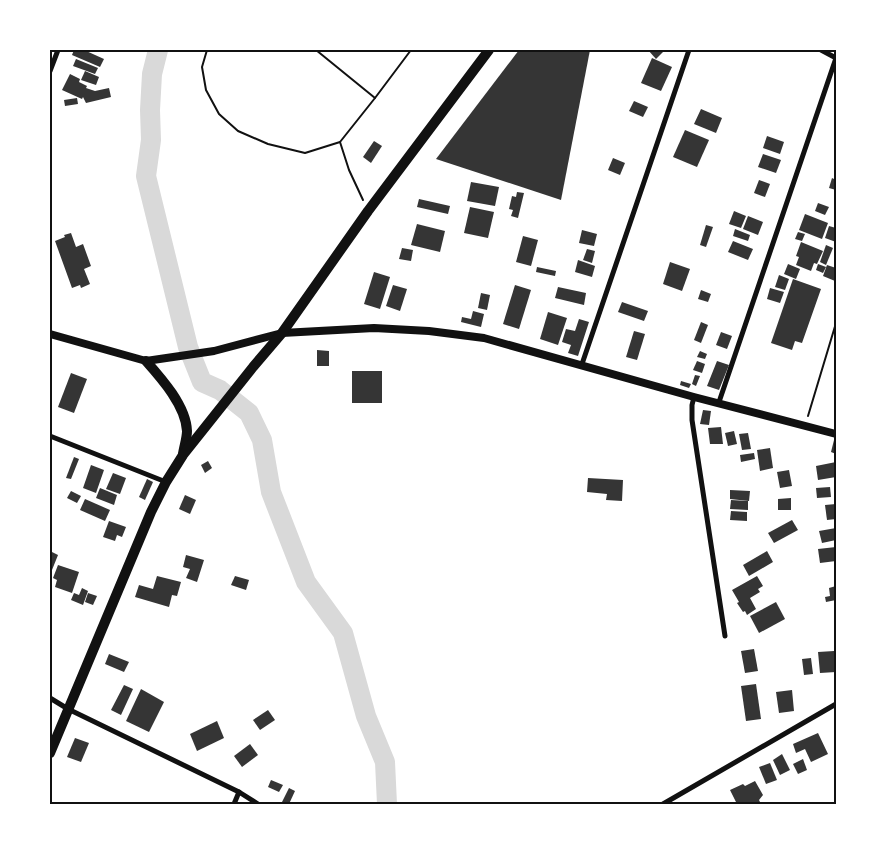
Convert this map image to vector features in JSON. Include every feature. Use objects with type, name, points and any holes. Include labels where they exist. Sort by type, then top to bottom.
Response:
[{"type":"main road","points":[[50,753],[151,512],[166,482],[183,455],[282,333],[368,211],[489,50]]},
{"type":"main road","points":[[146,361],[168,386],[185,420],[187,432],[183,455]]},
{"type":"street","points":[[50,71],[58,50]]},
{"type":"street","points":[[582,364],[690,50]]},
{"type":"street","points":[[719,402],[836,58],[821,50]]},
{"type":"street","points":[[50,334],[146,361],[214,351],[282,333],[374,328],[484,338],[694,397],[836,434]]},
{"type":"street","points":[[694,397],[692,420],[725,636]]},
{"type":"street","points":[[50,436],[166,482]]},
{"type":"street","points":[[50,698],[68,709],[239,792],[258,804]]},
{"type":"street","points":[[663,804],[836,704]]},
{"type":"street","points":[[234,804],[239,792]]},
{"type":"path","points":[[207,50],[202,67],[206,90],[219,114],[238,131],[268,144],[305,153],[340,142],[411,50]]},
{"type":"path","points":[[316,50],[375,98]]},
{"type":"path","points":[[340,142],[349,170],[368,211]]},
{"type":"path","points":[[806,425],[836,323]]},
{"type":"building","points":[[74,50],[84,50],[104,59],[100,67],[72,55]]},
{"type":"building","points":[[519,50],[590,50],[561,200],[436,159]]},
{"type":"building","points":[[648,50],[665,50],[656,59]]},
{"type":"building","points":[[652,58],[672,67],[661,91],[641,83]]},
{"type":"building","points":[[76,59],[98,68],[95,74],[73,66]]},
{"type":"building","points":[[85,71],[99,77],[96,85],[81,80]]},
{"type":"building","points":[[70,74],[80,79],[79,82],[87,86],[86,88],[95,91],[109,88],[111,97],[86,103],[83,97],[82,99],[62,90]]},
{"type":"building","points":[[77,98],[78,104],[65,106],[64,100]]},
{"type":"building","points":[[634,101],[648,107],[643,117],[629,111]]},
{"type":"building","points":[[701,109],[722,118],[716,133],[694,124]]},
{"type":"building","points":[[685,130],[709,140],[697,167],[673,157]]},
{"type":"building","points":[[767,136],[784,142],[780,154],[763,148]]},
{"type":"building","points":[[374,141],[382,146],[371,163],[363,157]]},
{"type":"building","points":[[763,154],[781,160],[776,173],[758,167]]},
{"type":"building","points":[[613,158],[625,163],[620,175],[608,170]]},
{"type":"building","points":[[832,178],[836,180],[836,190],[829,188]]},
{"type":"building","points":[[759,180],[770,184],[765,197],[754,193]]},
{"type":"building","points":[[471,182],[499,187],[495,206],[467,201]]},
{"type":"building","points":[[517,192],[524,193],[518,218],[511,216],[513,210],[509,209],[512,196],[516,197]]},
{"type":"building","points":[[419,199],[450,206],[448,214],[417,207]]},
{"type":"building","points":[[818,203],[829,207],[825,215],[815,211]]},
{"type":"building","points":[[470,207],[494,212],[488,238],[464,233]]},
{"type":"building","points":[[734,211],[746,216],[741,228],[729,224]]},
{"type":"building","points":[[805,214],[828,223],[822,239],[799,230]]},
{"type":"building","points":[[748,216],[763,222],[758,235],[743,229]]},
{"type":"building","points":[[417,224],[445,231],[440,252],[411,245]]},
{"type":"building","points":[[706,225],[713,227],[706,247],[700,245]]},
{"type":"building","points":[[829,226],[836,228],[836,242],[825,238]]},
{"type":"building","points":[[735,229],[750,235],[748,241],[733,236]]},
{"type":"building","points":[[582,230],[597,234],[594,246],[579,243]]},
{"type":"building","points":[[798,232],[805,234],[802,241],[795,239]]},
{"type":"building","points":[[71,233],[76,247],[83,244],[91,266],[84,269],[90,284],[81,288],[80,285],[72,288],[55,241]]},
{"type":"building","points":[[523,236],[538,240],[531,266],[516,262]]},
{"type":"building","points":[[733,241],[753,249],[748,260],[728,252]]},
{"type":"building","points":[[801,242],[823,251],[817,264],[814,263],[811,271],[796,265],[799,257],[796,256]]},
{"type":"building","points":[[826,245],[833,248],[826,265],[820,262]]},
{"type":"building","points":[[402,248],[413,250],[411,261],[399,259]]},
{"type":"building","points":[[587,249],[595,251],[592,263],[583,260]]},
{"type":"building","points":[[578,260],[595,266],[592,277],[575,272]]},
{"type":"building","points":[[670,262],[690,269],[682,291],[663,284]]},
{"type":"building","points":[[788,264],[800,269],[796,279],[784,274]]},
{"type":"building","points":[[818,264],[826,267],[823,273],[816,270]]},
{"type":"building","points":[[827,265],[836,268],[835,281],[823,276]]},
{"type":"building","points":[[537,267],[556,271],[555,276],[536,272]]},
{"type":"building","points":[[374,272],[390,277],[380,309],[364,304]]},
{"type":"building","points":[[779,275],[789,279],[785,290],[775,287]]},
{"type":"building","points":[[793,279],[821,289],[802,343],[795,341],[792,350],[771,343]]},
{"type":"building","points":[[393,285],[407,289],[400,311],[386,306]]},
{"type":"building","points":[[515,285],[531,290],[519,329],[503,324]]},
{"type":"building","points":[[558,287],[586,293],[584,305],[555,298]]},
{"type":"building","points":[[770,288],[784,292],[780,303],[767,299]]},
{"type":"building","points":[[701,290],[711,294],[708,302],[698,299]]},
{"type":"building","points":[[481,293],[490,295],[487,310],[478,308]]},
{"type":"building","points":[[622,302],[648,311],[644,321],[618,312]]},
{"type":"building","points":[[473,311],[484,314],[481,327],[461,322],[462,317],[471,319]]},
{"type":"building","points":[[548,312],[567,318],[558,345],[540,339]]},
{"type":"building","points":[[579,319],[589,322],[578,356],[568,353],[571,345],[562,342],[566,329],[575,331]]},
{"type":"building","points":[[701,322],[708,325],[701,343],[694,340]]},
{"type":"building","points":[[634,331],[645,334],[637,360],[626,357]]},
{"type":"building","points":[[721,332],[732,336],[727,349],[716,345]]},
{"type":"building","points":[[317,350],[329,351],[329,366],[317,366]]},
{"type":"building","points":[[700,351],[707,354],[705,359],[697,357]]},
{"type":"building","points":[[697,361],[705,364],[702,373],[693,370]]},
{"type":"building","points":[[717,361],[729,365],[719,390],[707,386]]},
{"type":"building","points":[[352,371],[382,371],[382,403],[352,403]]},
{"type":"building","points":[[71,373],[87,379],[74,413],[58,407]]},
{"type":"building","points":[[695,375],[700,376],[696,386],[692,384]]},
{"type":"building","points":[[681,381],[691,384],[689,388],[680,385]]},
{"type":"building","points":[[703,410],[711,411],[709,425],[700,424]]},
{"type":"building","points":[[721,427],[723,444],[710,444],[708,428]]},
{"type":"building","points":[[734,431],[737,444],[728,446],[725,433]]},
{"type":"building","points":[[748,433],[751,449],[742,450],[739,434]]},
{"type":"building","points":[[836,436],[836,454],[831,452]]},
{"type":"building","points":[[770,448],[773,468],[760,471],[757,450]]},
{"type":"building","points":[[754,453],[755,459],[741,462],[740,455]]},
{"type":"building","points":[[74,457],[79,459],[71,479],[66,478]]},
{"type":"building","points":[[208,461],[212,468],[205,473],[201,465]]},
{"type":"building","points":[[836,462],[836,477],[818,480],[816,466]]},
{"type":"building","points":[[91,465],[104,470],[96,493],[83,488]]},
{"type":"building","points":[[789,470],[792,486],[780,488],[777,472]]},
{"type":"building","points":[[113,473],[126,478],[120,494],[106,489]]},
{"type":"building","points":[[588,478],[623,480],[622,501],[606,500],[607,494],[587,492]]},
{"type":"building","points":[[147,479],[153,482],[145,500],[139,497]]},
{"type":"building","points":[[830,487],[831,497],[817,498],[816,488]]},
{"type":"building","points":[[100,488],[117,495],[114,505],[96,498]]},
{"type":"building","points":[[730,490],[750,491],[749,501],[730,499]]},
{"type":"building","points":[[71,491],[81,496],[77,503],[67,498]]},
{"type":"building","points":[[185,495],[196,500],[190,514],[179,509]]},
{"type":"building","points":[[791,498],[791,510],[778,510],[778,499]]},
{"type":"building","points":[[85,499],[110,510],[105,521],[80,510]]},
{"type":"building","points":[[731,500],[748,501],[748,510],[730,509]]},
{"type":"building","points":[[836,504],[836,519],[827,520],[825,505]]},
{"type":"building","points":[[731,511],[747,512],[747,521],[730,520]]},
{"type":"building","points":[[792,520],[798,530],[774,543],[768,533]]},
{"type":"building","points":[[109,521],[126,527],[122,537],[117,535],[115,541],[103,537]]},
{"type":"building","points":[[836,528],[836,540],[822,543],[819,531]]},
{"type":"building","points":[[836,547],[836,561],[820,563],[818,549]]},
{"type":"building","points":[[50,551],[58,555],[50,575]]},
{"type":"building","points":[[767,551],[773,562],[749,576],[743,565]]},
{"type":"building","points":[[186,555],[204,560],[197,582],[186,578],[190,569],[183,567]]},
{"type":"building","points":[[58,565],[79,572],[72,593],[55,587],[57,580],[53,578]]},
{"type":"building","points":[[157,576],[181,582],[177,596],[172,595],[169,607],[135,597],[139,585],[153,589]]},
{"type":"building","points":[[235,576],[249,580],[246,590],[231,585]]},
{"type":"building","points":[[757,576],[763,586],[758,589],[760,592],[750,598],[756,609],[747,615],[737,603],[739,602],[732,590]]},
{"type":"building","points":[[836,586],[836,600],[826,602],[825,597],[830,596],[829,588]]},
{"type":"building","points":[[82,588],[88,591],[83,605],[71,600],[74,593],[79,595]]},
{"type":"building","points":[[88,593],[97,596],[93,605],[85,602]]},
{"type":"building","points":[[776,602],[785,619],[759,633],[750,616]]},
{"type":"building","points":[[754,649],[758,671],[745,673],[741,651]]},
{"type":"building","points":[[834,651],[836,672],[820,673],[818,652]]},
{"type":"building","points":[[109,654],[129,662],[124,672],[105,664]]},
{"type":"building","points":[[811,658],[813,674],[804,675],[802,659]]},
{"type":"building","points":[[756,684],[761,719],[746,721],[741,686]]},
{"type":"building","points":[[124,685],[133,689],[121,715],[111,710]]},
{"type":"building","points":[[141,689],[164,702],[149,732],[126,721]]},
{"type":"building","points":[[792,690],[794,711],[779,713],[776,692]]},
{"type":"building","points":[[268,710],[275,720],[260,730],[253,720]]},
{"type":"building","points":[[217,721],[224,738],[197,751],[190,734]]},
{"type":"building","points":[[818,733],[828,754],[811,762],[805,749],[796,753],[793,744]]},
{"type":"building","points":[[75,738],[89,743],[81,762],[67,757]]},
{"type":"building","points":[[250,744],[258,755],[242,767],[234,756]]},
{"type":"building","points":[[782,754],[790,770],[780,775],[773,760]]},
{"type":"building","points":[[803,759],[807,770],[798,774],[793,764]]},
{"type":"building","points":[[770,763],[777,780],[766,784],[759,767]]},
{"type":"building","points":[[271,780],[283,785],[279,792],[268,787]]},
{"type":"building","points":[[755,781],[763,795],[759,800],[761,804],[737,804],[730,790]]},
{"type":"building","points":[[289,788],[295,791],[289,804],[281,804]]},
{"type":"waterway","points":[[158,50],[152,74],[151,140],[146,176],[188,347],[202,382],[220,390],[249,413],[262,440],[271,492],[306,582],[343,633],[366,716],[385,762],[387,804]]}]
